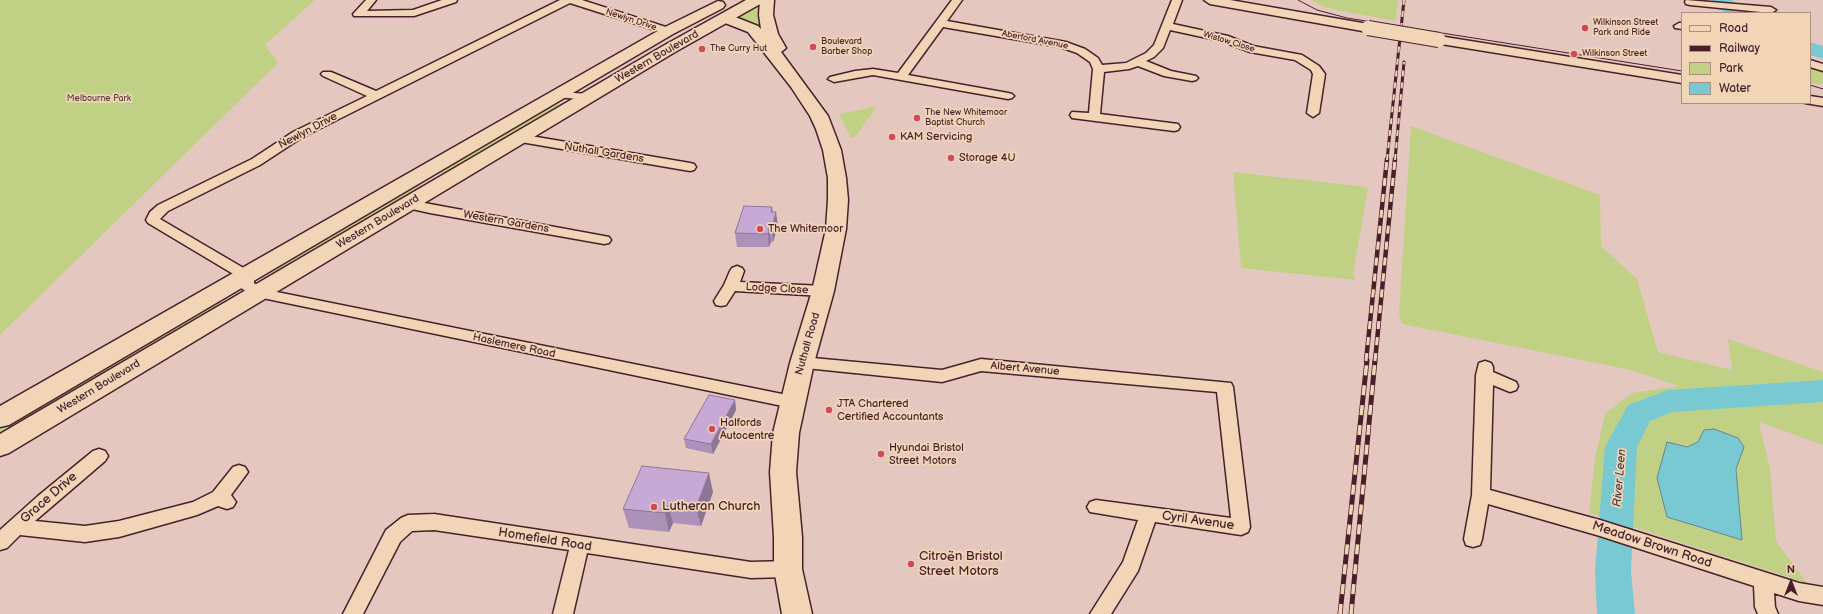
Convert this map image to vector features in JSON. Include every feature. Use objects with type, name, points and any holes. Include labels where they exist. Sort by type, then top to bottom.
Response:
[{"type":"main road","name":"Western Boulevard","points":[[0,418],[561,95],[668,31],[717,7],[757,0]]},
{"type":"main road","name":"Nuthall Road","points":[[767,0],[766,16],[770,34],[797,84]]},
{"type":"main road","name":"Western Boulevard","points":[[0,446],[688,38],[717,7]]},
{"type":"main road","name":"Nuthall Road","points":[[717,7],[759,35],[797,84],[819,116],[825,129],[832,150],[837,178],[838,200],[836,229],[823,291],[802,363],[786,433],[783,472],[788,537],[788,569],[797,614]]},
{"type":"main road","points":[[688,38],[722,29],[739,30],[759,35]]},
{"type":"main road","points":[[419,176],[439,186]]},
{"type":"street","points":[[371,0],[358,14],[414,13],[452,0]]},
{"type":"street","name":"Newlyn Drive","points":[[247,276],[152,220],[155,215],[163,208],[256,162],[297,136],[568,0]]},
{"type":"street","name":"Newlyn Drive","points":[[572,0],[668,31]]},
{"type":"street","points":[[901,76],[957,0]]},
{"type":"street","points":[[1094,117],[1099,69],[1129,66],[1150,55],[1159,46],[1177,0]]},
{"type":"street","points":[[1210,0],[1368,28],[1681,79]]},
{"type":"street","points":[[1689,1],[1771,10]]},
{"type":"street","points":[[1689,1],[1699,12]]},
{"type":"street","name":"Aberford Avenue","points":[[939,23],[1062,44],[1081,51],[1094,60],[1099,69]]},
{"type":"street","name":"Wistow Close","points":[[1166,26],[1224,38],[1250,49],[1298,57],[1315,68],[1319,74],[1315,91],[1313,113]]},
{"type":"street","points":[[1138,62],[1168,74],[1192,78]]},
{"type":"street","points":[[1811,63],[1823,68]]},
{"type":"street","points":[[834,79],[855,74],[873,72],[976,87],[1008,96]]},
{"type":"street","points":[[327,74],[377,96]]},
{"type":"street","points":[[1177,90],[1179,76]]},
{"type":"street","points":[[561,95],[588,97]]},
{"type":"street","points":[[1811,95],[1823,96]]},
{"type":"street","points":[[1811,100],[1823,102]]},
{"type":"street","points":[[1076,115],[1174,128]]},
{"type":"street","name":"Nuthall Gardens","points":[[519,138],[690,166]]},
{"type":"street","name":"Western Gardens","points":[[408,204],[604,240]]},
{"type":"street","name":"Lodge Close","points":[[721,301],[731,286],[737,271]]},
{"type":"street","points":[[247,276],[246,285],[258,293]]},
{"type":"street","name":"Lodge Close","points":[[731,286],[823,291]]},
{"type":"street","name":"Haslemere Road","points":[[258,293],[792,402]]},
{"type":"street","name":"Albert Avenue","points":[[802,363],[942,376],[981,365],[1225,387]]},
{"type":"street","points":[[1473,539],[1481,495],[1484,371],[1510,386]]},
{"type":"street","name":"Cyril Avenue","points":[[1100,614],[1131,565],[1149,514],[1241,527],[1225,387]]},
{"type":"street","name":"Grace Drive","points":[[0,542],[44,501],[99,456]]},
{"type":"street","points":[[16,527],[85,534],[119,529],[223,500],[239,472]]},
{"type":"street","name":"Meadow Brown Road","points":[[1481,495],[1600,528],[1798,592],[1823,596]]},
{"type":"street","points":[[1096,507],[1149,514]]},
{"type":"street","name":"Homefield Road","points":[[352,614],[394,536],[408,524],[434,522],[751,570],[788,569]]},
{"type":"street","points":[[563,614],[580,545]]},
{"type":"street","points":[[1764,580],[1765,607],[1768,614]]},
{"type":"green space","name":"Melbourne Park","points":[[0,0],[315,0],[265,45],[278,63],[0,335]]},
{"type":"green space","points":[[1311,0],[1398,0],[1396,21],[1324,7]]},
{"type":"green space","points":[[759,6],[761,26],[738,17]]},
{"type":"green space","points":[[1811,68],[1823,72],[1823,84],[1811,84]]},
{"type":"green space","points":[[565,102],[567,105],[446,174],[441,172],[442,170],[535,116],[553,106]]},
{"type":"green space","points":[[874,107],[876,108],[855,137],[851,138],[840,114]]},
{"type":"green space","points":[[1411,126],[1600,195],[1601,246],[1637,279],[1658,352],[1732,370],[1728,339],[1823,372],[1823,445],[1759,422],[1770,469],[1776,541],[1807,583],[1589,513],[1595,458],[1605,414],[1632,393],[1679,386],[1631,370],[1402,324],[1399,313]]},
{"type":"green space","points":[[1233,172],[1368,187],[1353,275],[1356,280],[1241,268]]},
{"type":"green space","points":[[423,186],[422,189],[266,280],[262,278],[413,187]]},
{"type":"green space","points":[[218,303],[224,303],[0,439],[0,429]]},
{"type":"water","points":[[1714,429],[1738,438],[1744,447],[1736,469],[1742,540],[1667,517],[1657,478],[1667,442],[1687,447],[1698,442],[1704,430]]},
{"type":"building","points":[[744,206],[772,207],[771,212],[776,212],[772,228],[769,228],[768,234],[735,233]]},
{"type":"building","name":"Halfords Autocentre","points":[[709,395],[735,400],[711,444],[684,439]]},
{"type":"building","points":[[642,466],[709,473],[696,508],[668,505],[665,513],[623,509]]},
{"type":"waterway","name":"River Leen","points":[[1721,0],[1734,12]]},
{"type":"waterway","name":"River Leen","points":[[1811,48],[1823,53]]},
{"type":"waterway","name":"River Leen","points":[[1616,614],[1613,571],[1621,447],[1639,413],[1668,401],[1823,391]]},
{"type":"tram line","points":[[1298,0],[1317,10],[1347,18],[1681,71]]},
{"type":"tram line","points":[[1811,85],[1823,89]]},
{"type":"railway","points":[[1387,160],[1404,0]]},
{"type":"railway","points":[[1395,160],[1404,62]]},
{"type":"railway","points":[[1366,361],[1387,159]]},
{"type":"railway","points":[[1375,361],[1395,159]]},
{"type":"railway","points":[[1340,614],[1367,360]]},
{"type":"railway","points":[[1351,614],[1375,360]]},
{"type":"place","name":"Wilkinson Street Park and Ride","points":[[1585,28]]},
{"type":"place","name":"Boulevard Barber Shop","points":[[813,47]]},
{"type":"place","name":"The Curry Hut","points":[[702,49]]},
{"type":"place","name":"Wilkinson Street","points":[[1574,54]]},
{"type":"place","name":"The New Whitemoor Baptist Church","points":[[917,118]]},
{"type":"place","name":"KAM Servicing","points":[[892,137]]},
{"type":"place","name":"Storage 4U","points":[[951,158]]},
{"type":"place","name":"The Whitemoor","points":[[760,229]]},
{"type":"place","name":"JTA Chartered Certified Accountants","points":[[829,410]]},
{"type":"place","name":"Halfords Autocentre","points":[[712,429]]},
{"type":"place","name":"Hyundai Bristol Street Motors","points":[[881,454]]},
{"type":"place","name":"Lutheran Church","points":[[654,507]]},
{"type":"place","name":"Citroën Bristol Street Motors","points":[[911,564]]}]
